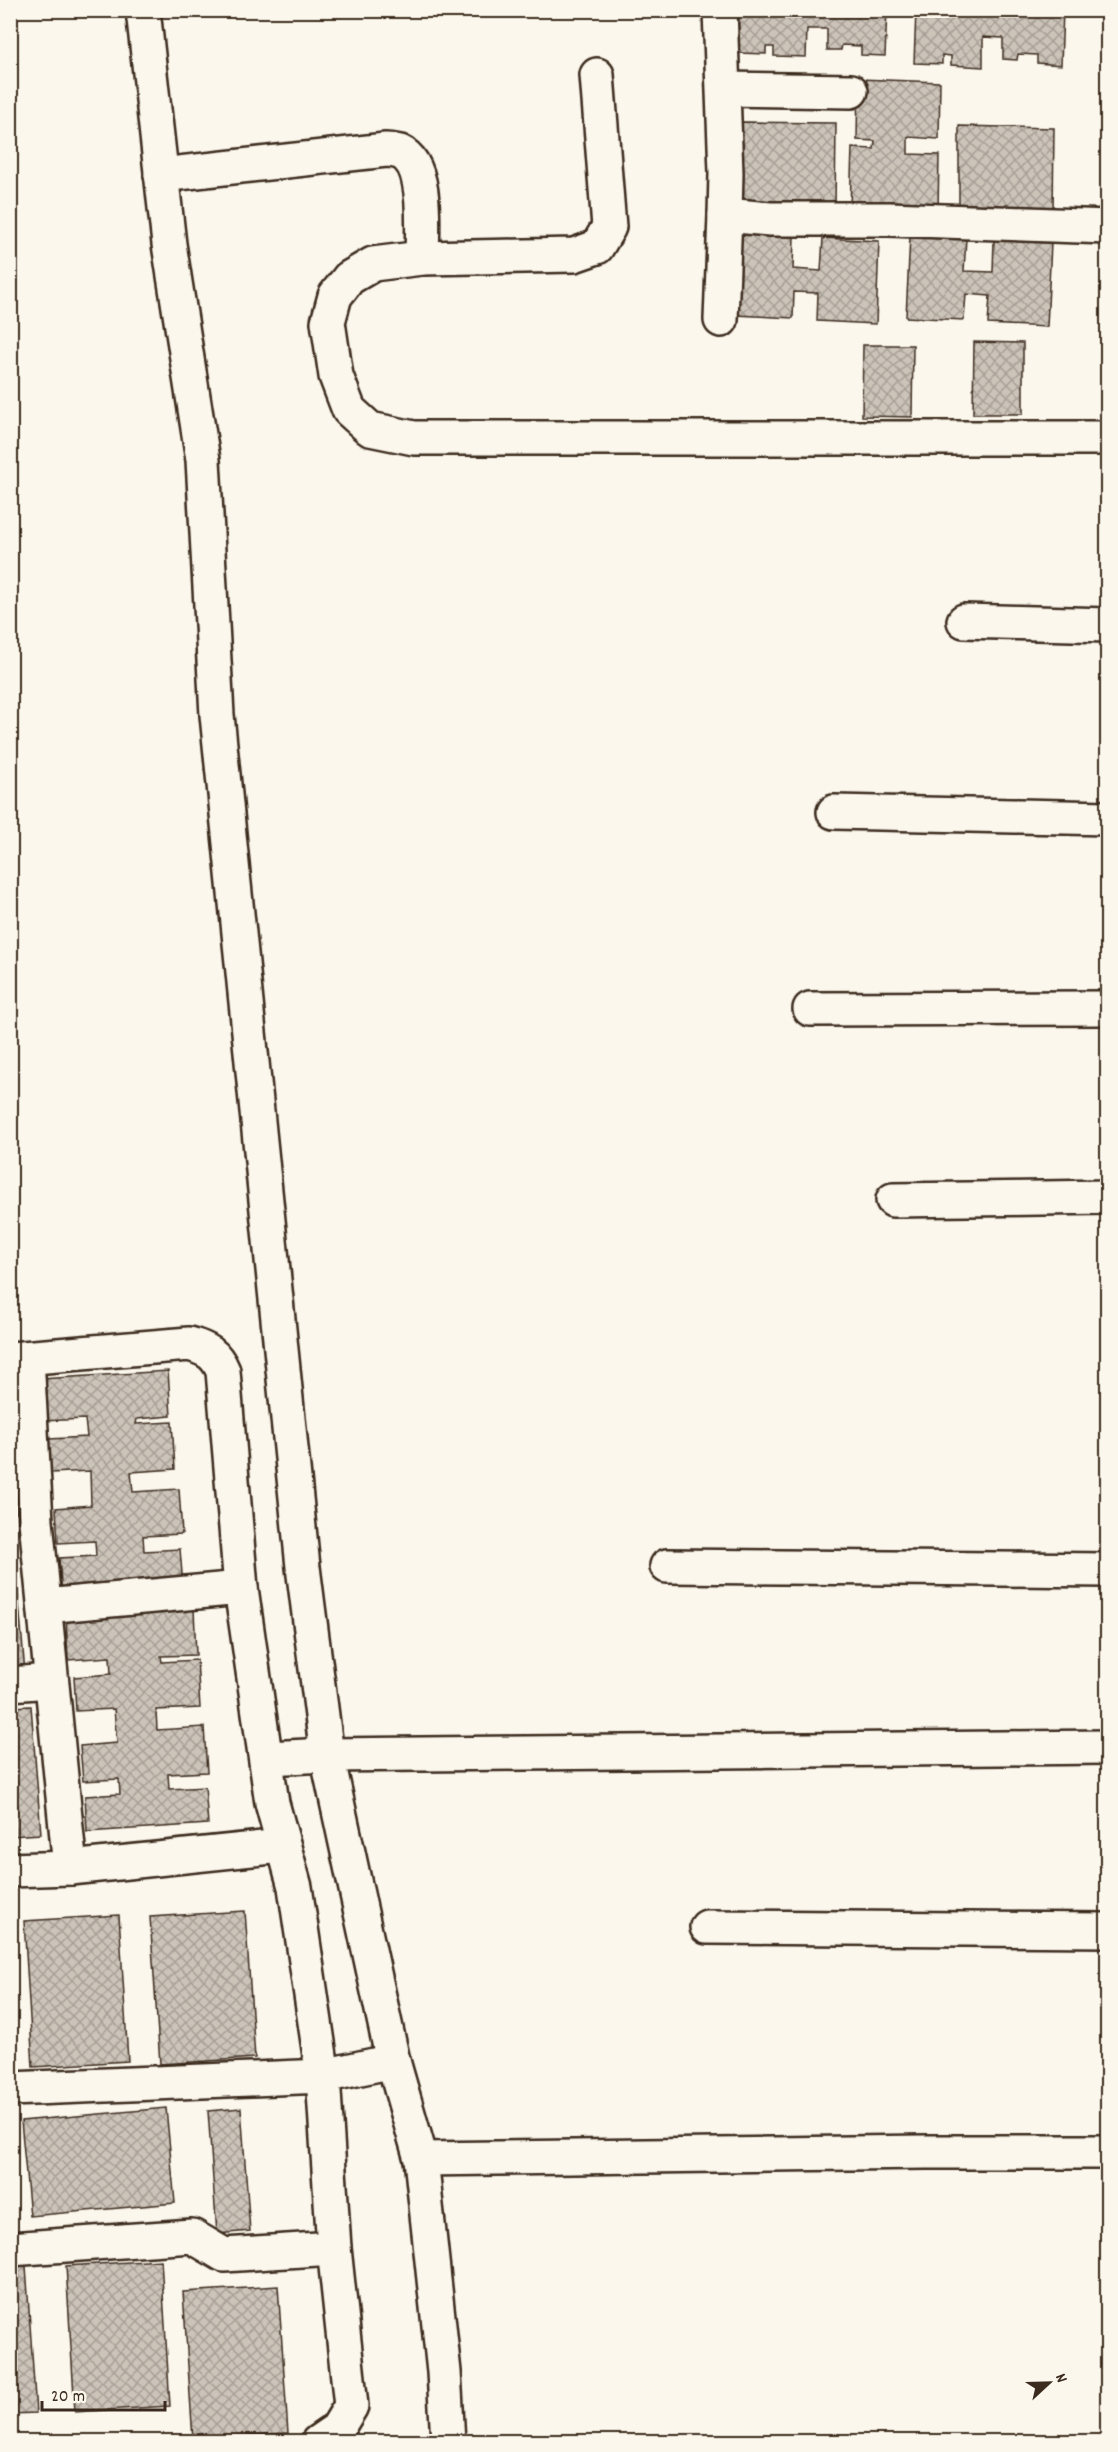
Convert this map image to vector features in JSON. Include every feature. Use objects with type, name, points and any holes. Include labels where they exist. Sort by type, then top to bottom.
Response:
[{"type":"street","points":[[143,10],[169,244],[203,460],[218,726],[300,1543],[327,1755],[393,2061],[421,2159],[444,2372],[448,2442]]},
{"type":"street","points":[[720,10],[724,89],[725,215],[721,320]]},
{"type":"street","points":[[597,75],[609,227],[597,247],[574,255],[422,258],[373,264],[349,278],[335,296],[328,321],[336,376],[349,410],[370,429],[414,438],[1107,438]]},
{"type":"street","points":[[724,89],[851,91]]},
{"type":"street","points":[[162,175],[386,150],[402,153],[412,163],[422,186],[422,258]]},
{"type":"street","points":[[725,215],[770,219],[890,219],[1107,227]]},
{"type":"street","points":[[964,621],[1107,625]]},
{"type":"street","points":[[834,812],[1107,818]]},
{"type":"street","points":[[810,1009],[1107,1008]]},
{"type":"street","points":[[893,1200],[1107,1197]]},
{"type":"street","points":[[70,1868],[50,1681],[45,1605],[23,1522],[19,1359],[189,1344],[207,1349],[218,1359],[223,1371],[229,1419],[241,1588],[272,1803],[295,1887],[322,2076],[334,2248],[351,2406],[337,2429],[318,2442]]},
{"type":"street","points":[[667,1566],[1107,1570]]},
{"type":"street","points":[[45,1605],[241,1588]]},
{"type":"street","points":[[10,1684],[50,1681]]},
{"type":"street","points":[[267,1758],[327,1755],[1107,1747]]},
{"type":"street","points":[[10,1870],[70,1868],[282,1846]]},
{"type":"street","points":[[707,1928],[1107,1930]]},
{"type":"street","points":[[10,2089],[322,2076],[393,2061]]},
{"type":"street","points":[[421,2159],[926,2152],[1107,2152]]},
{"type":"street","points":[[10,2249],[192,2236],[224,2254],[334,2248]]},
{"type":"building","points":[[739,10],[887,10],[885,56],[861,55],[861,46],[842,45],[841,50],[827,50],[827,29],[807,29],[806,57],[774,56],[774,47],[766,47],[766,54],[738,53]]},
{"type":"building","points":[[916,10],[1063,10],[1061,65],[1037,63],[1037,55],[1018,54],[1017,60],[1003,59],[1003,38],[983,37],[983,67],[951,65],[951,56],[942,55],[942,64],[914,63]]},
{"type":"building","points":[[858,79],[940,82],[939,139],[908,137],[908,154],[939,155],[938,210],[850,208],[852,148],[874,149],[875,141],[857,140]]},
{"type":"building","points":[[742,122],[836,123],[835,209],[741,208]]},
{"type":"building","points":[[959,126],[1054,128],[1053,213],[959,212]]},
{"type":"building","points":[[739,233],[794,237],[793,269],[821,271],[823,238],[879,241],[876,324],[817,321],[818,293],[794,292],[793,318],[735,315]]},
{"type":"building","points":[[910,236],[966,238],[964,271],[993,272],[994,240],[1051,243],[1047,327],[988,324],[990,296],[966,294],[964,320],[906,317]]},
{"type":"building","points":[[974,342],[1023,343],[1023,414],[973,414]]},
{"type":"building","points":[[863,345],[913,345],[912,417],[862,416]]},
{"type":"building","points":[[168,1371],[171,1416],[137,1419],[136,1424],[172,1422],[175,1469],[131,1472],[133,1492],[179,1489],[182,1534],[143,1536],[144,1551],[180,1549],[183,1586],[62,1594],[59,1558],[96,1556],[95,1541],[58,1543],[56,1508],[91,1505],[90,1471],[51,1473],[49,1439],[87,1437],[85,1419],[43,1421],[41,1379]]},
{"type":"building","points":[[10,1441],[17,1512],[10,1513]]},
{"type":"building","points":[[10,1545],[14,1545],[25,1673],[10,1674]]},
{"type":"building","points":[[194,1609],[196,1655],[161,1656],[162,1662],[197,1660],[200,1708],[156,1710],[157,1730],[204,1727],[207,1772],[168,1774],[169,1789],[205,1787],[208,1824],[87,1832],[85,1796],[120,1794],[119,1779],[83,1781],[80,1746],[117,1743],[114,1709],[76,1711],[74,1677],[111,1674],[110,1657],[68,1660],[66,1617]]},
{"type":"building","points":[[31,1706],[41,1834],[10,1836],[10,1707]]},
{"type":"building","points":[[245,1911],[255,2058],[160,2064],[150,1917]]},
{"type":"building","points":[[119,1915],[128,2061],[33,2067],[24,1921]]},
{"type":"building","points":[[166,2108],[175,2203],[30,2216],[21,2121]]},
{"type":"building","points":[[241,2108],[250,2231],[217,2234],[208,2111]]},
{"type":"building","points":[[161,2260],[170,2406],[75,2412],[66,2266]]},
{"type":"building","points":[[26,2266],[36,2413],[10,2414],[10,2267]]},
{"type":"building","points":[[278,2286],[288,2433],[193,2439],[183,2292]]}]
